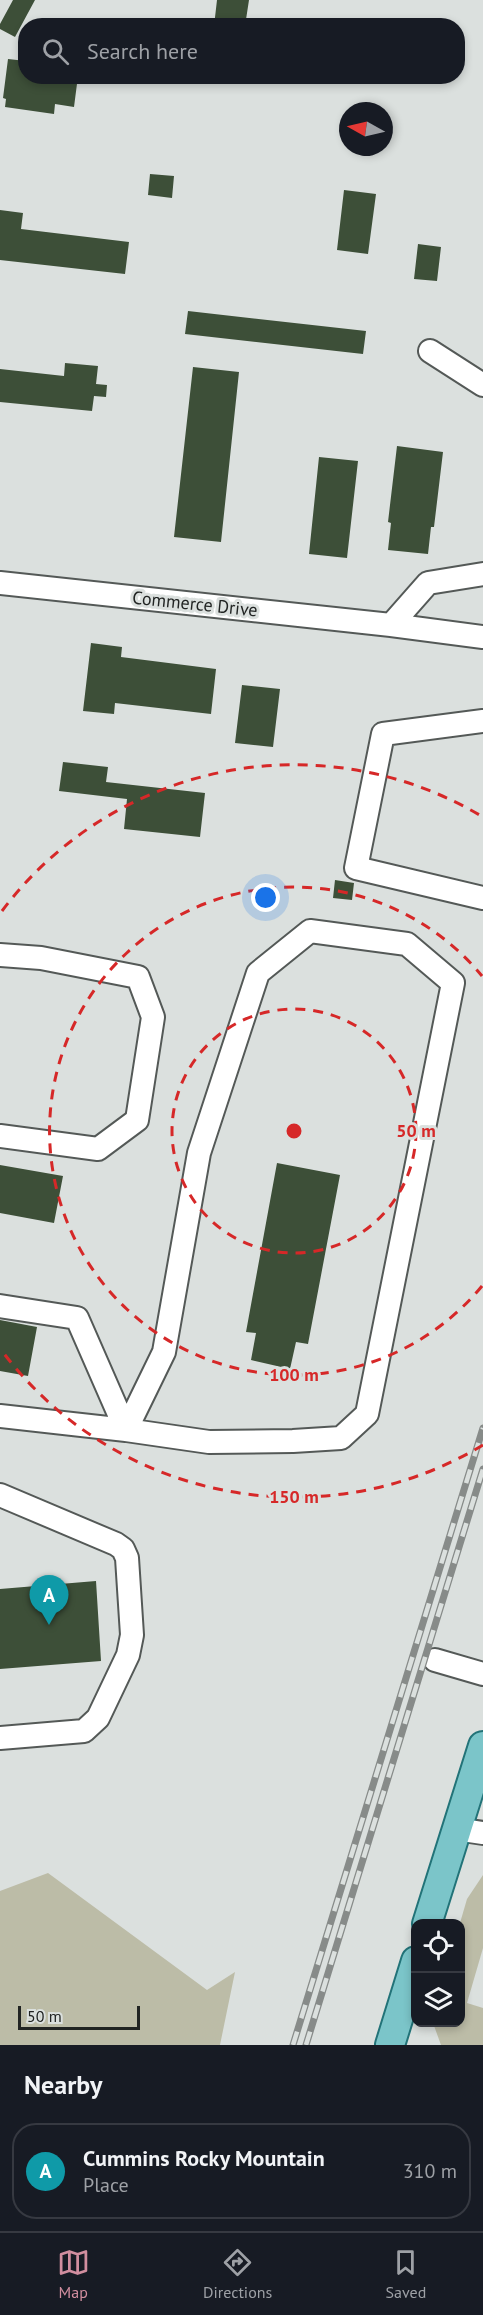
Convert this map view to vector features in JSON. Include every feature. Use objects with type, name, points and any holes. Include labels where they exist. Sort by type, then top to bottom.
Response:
[{"type":"main road","points":[[429,1919],[470,1831],[483,1746]]},
{"type":"main road","points":[[390,2045],[412,1973]]},
{"type":"street","points":[[430,351],[483,385]]},
{"type":"street","points":[[391,625],[428,583],[483,574]]},
{"type":"street","name":"Commerce Drive","points":[[0,583],[483,637]]},
{"type":"street","points":[[483,721],[383,734],[356,868],[483,898]]},
{"type":"street","points":[[0,1416],[210,1442],[293,1442],[341,1438],[367,1414],[453,983],[406,944],[310,931],[258,973],[199,1153],[164,1352],[126,1430]]},
{"type":"street","points":[[0,955],[41,958],[138,977],[153,1017],[137,1120],[99,1149],[0,1136]]},
{"type":"street","points":[[0,1306],[77,1318],[126,1430]]},
{"type":"street","points":[[0,1495],[123,1549],[127,1558],[132,1635],[128,1655],[98,1718],[84,1731],[0,1738]]},
{"type":"street","points":[[435,1660],[483,1674]]},
{"type":"green space","points":[[48,1873],[207,1990],[235,1972],[220,2045],[0,2045],[0,1891]]},
{"type":"green space","points":[[483,1875],[483,1948],[467,2003],[483,2008],[483,2045],[441,2045],[434,2027],[465,2027],[465,1919],[461,1919],[467,1899]]},
{"type":"building","points":[[13,0],[35,0],[25,18],[18,18],[18,31],[15,37],[0,29],[0,24]]},
{"type":"building","points":[[217,0],[249,0],[246,18],[215,18]]},
{"type":"building","points":[[8,59],[18,60],[18,84],[77,84],[74,107],[55,104],[54,114],[5,107],[6,99],[3,98]]},
{"type":"building","points":[[150,174],[174,176],[172,198],[148,195]]},
{"type":"building","points":[[344,190],[376,194],[368,254],[337,250]]},
{"type":"building","points":[[0,210],[23,213],[21,229],[129,242],[125,274],[0,260]]},
{"type":"building","points":[[418,244],[441,247],[437,281],[414,279]]},
{"type":"building","points":[[188,311],[366,331],[363,354],[185,334]]},
{"type":"building","points":[[65,363],[98,366],[96,384],[107,385],[106,397],[94,396],[92,411],[0,402],[0,369],[64,376]]},
{"type":"building","points":[[193,367],[239,372],[221,542],[174,537]]},
{"type":"building","points":[[397,446],[443,452],[434,527],[431,527],[428,554],[388,550],[391,523],[388,522]]},
{"type":"building","points":[[319,457],[358,461],[347,558],[309,554]]},
{"type":"building","points":[[91,643],[122,647],[121,657],[216,669],[211,714],[115,703],[114,714],[83,711]]},
{"type":"building","points":[[242,685],[280,689],[273,747],[235,743]]},
{"type":"building","points":[[63,762],[108,767],[106,782],[205,793],[200,837],[124,829],[127,799],[59,791]]},
{"type":"building","points":[[335,880],[354,883],[352,900],[333,898]]},
{"type":"building","points":[[277,1163],[340,1175],[308,1344],[296,1342],[290,1369],[251,1360],[256,1333],[246,1332]]},
{"type":"building","points":[[0,1165],[63,1176],[54,1223],[0,1213]]},
{"type":"building","points":[[0,1320],[37,1327],[28,1376],[0,1371]]},
{"type":"building","points":[[96,1581],[101,1661],[0,1669],[0,1589]]},
{"type":"railway","points":[[293,2045],[483,1428]]},
{"type":"railway","points":[[306,2045],[483,1469]]},
{"type":"place","name":"Cummins Rocky Mountain","points":[[49,1625]]}]
